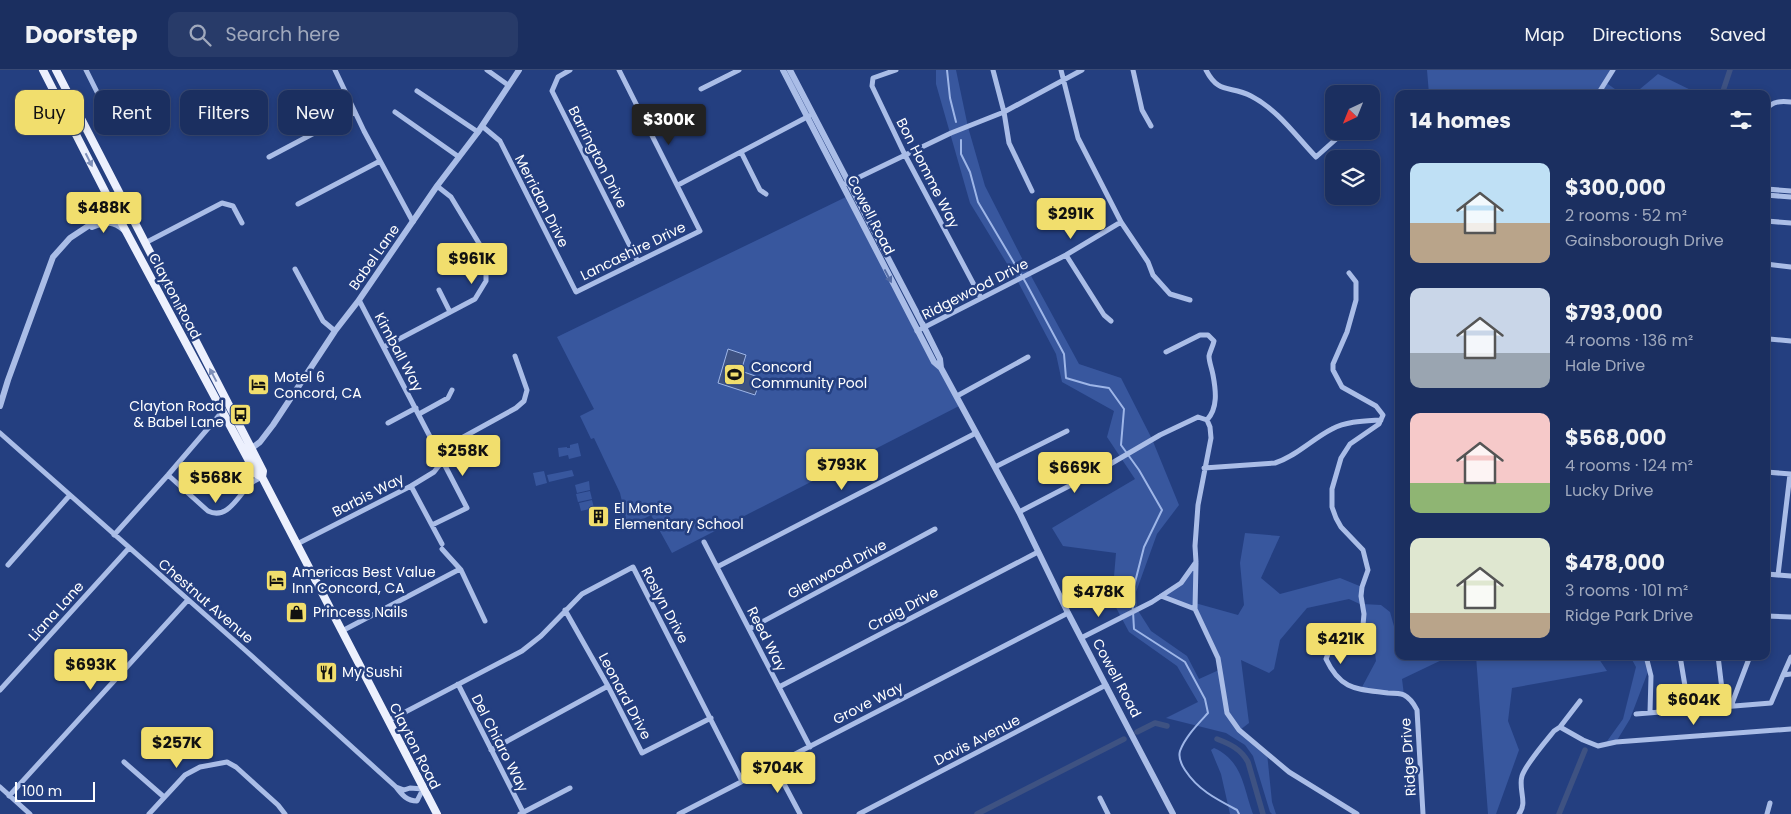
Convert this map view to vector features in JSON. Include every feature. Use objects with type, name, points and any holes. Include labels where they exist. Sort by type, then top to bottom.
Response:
[{"type":"main road","name":"Clayton Road","points":[[58,70],[125,205],[252,449],[263,471],[262,477]]},
{"type":"main road","name":"Clayton Road","points":[[45,73],[114,209],[244,453],[256,474],[262,477],[436,814]]},
{"type":"street","points":[[45,73],[58,70]]},
{"type":"street","points":[[86,70],[96,90]]},
{"type":"street","points":[[335,70],[354,112],[413,222]]},
{"type":"street","points":[[487,70],[508,85]]},
{"type":"street","name":"Babel Lane","points":[[244,453],[260,442],[273,425],[335,331],[480,129],[519,70]]},
{"type":"street","name":"Barrington Drive","points":[[570,70],[558,77],[552,92],[637,260]]},
{"type":"street","points":[[619,70],[678,185],[809,116]]},
{"type":"street","points":[[702,89],[739,70]]},
{"type":"street","name":"Cowell Road","points":[[783,70],[924,327],[940,359],[941,368]]},
{"type":"street","name":"Cowell Road","points":[[790,70],[809,116]]},
{"type":"street","name":"Bon Homme Way","points":[[896,70],[873,78],[872,86],[905,155],[981,298]]},
{"type":"street","points":[[993,70],[1004,112],[1009,143],[1032,191]]},
{"type":"street","points":[[1061,70],[1078,138],[1121,222],[1148,262],[1153,275],[1170,294],[1190,300]]},
{"type":"street","points":[[846,184],[951,133],[1004,112],[1082,70]]},
{"type":"street","points":[[1132,70],[1142,110],[1150,126]]},
{"type":"street","points":[[1206,70],[1213,82],[1226,89],[1250,95],[1276,114],[1316,157],[1335,140]]},
{"type":"street","points":[[1600,90],[1613,70]]},
{"type":"street","name":"Merridan Drive","points":[[417,91],[500,141],[576,292]]},
{"type":"street","points":[[1770,104],[1780,101],[1791,102]]},
{"type":"street","points":[[269,157],[354,112]]},
{"type":"street","points":[[395,112],[460,157]]},
{"type":"street","points":[[741,152],[760,190],[766,194]]},
{"type":"street","points":[[298,204],[380,161]]},
{"type":"street","name":"Cowell Road","points":[[846,184],[874,249],[934,362],[941,368],[957,396],[1019,512],[1068,613],[1173,814]]},
{"type":"street","name":"Lancashire Drive","points":[[576,292],[637,260],[700,231],[678,185]]},
{"type":"street","points":[[384,347],[475,299],[486,281],[486,262],[480,245],[451,197],[438,186]]},
{"type":"street","points":[[1770,189],[1791,191]]},
{"type":"street","points":[[1770,195],[1791,197]]},
{"type":"street","points":[[145,243],[222,203],[233,206],[242,223]]},
{"type":"street","points":[[0,406],[53,257],[70,238],[114,209],[125,205]]},
{"type":"street","points":[[1770,221],[1791,223]]},
{"type":"street","points":[[82,230],[110,222],[117,224],[128,234]]},
{"type":"street","name":"Ridgewood Drive","points":[[917,331],[1066,256],[1121,222]]},
{"type":"street","points":[[1066,256],[1104,315],[1111,321]]},
{"type":"street","points":[[1770,264],[1791,267]]},
{"type":"street","points":[[296,269],[323,321],[335,331]]},
{"type":"street","points":[[1204,468],[1276,463],[1286,460],[1333,429],[1359,421],[1381,420],[1383,415],[1376,406],[1342,387],[1333,370],[1332,364],[1347,332],[1356,300],[1356,282],[1349,273]]},
{"type":"street","points":[[439,290],[450,312]]},
{"type":"street","name":"Kimball Way","points":[[359,300],[467,508],[432,525]]},
{"type":"street","points":[[1166,352],[1200,335],[1208,336],[1214,341],[1210,360],[1216,401],[1212,414],[1207,420]]},
{"type":"street","points":[[1770,339],[1791,341]]},
{"type":"street","name":"Barbis Way","points":[[297,544],[411,486],[434,472],[441,463],[441,456],[447,446],[516,408],[524,401],[527,390],[515,356]]},
{"type":"street","points":[[957,396],[1028,357]]},
{"type":"street","name":"Kimball Way","points":[[419,414],[448,398],[452,390]]},
{"type":"street","points":[[388,423],[416,408]]},
{"type":"street","points":[[114,534],[222,412]]},
{"type":"street","points":[[1019,512],[1192,419],[1198,417],[1207,420],[1211,438],[1198,505],[1195,546],[1195,609],[1218,658],[1227,714],[1240,730],[1290,772],[1357,814]]},
{"type":"street","name":"Ridge Drive","points":[[1381,420],[1379,424],[1350,444],[1341,458],[1332,490],[1332,507],[1336,518],[1348,536],[1363,550],[1368,570],[1362,586],[1361,596],[1364,614],[1363,625],[1360,630],[1331,646],[1326,659],[1330,668],[1338,677],[1353,688],[1404,695],[1412,701],[1417,710],[1423,814]]},
{"type":"street","points":[[995,468],[1067,431]]},
{"type":"street","name":"Chestnut Avenue","points":[[0,433],[250,654],[396,787],[404,797],[417,801],[423,789]]},
{"type":"street","points":[[717,567],[976,433]]},
{"type":"street","points":[[1770,472],[1790,474],[1778,575]]},
{"type":"street","points":[[168,475],[208,511],[214,514],[220,514],[228,508],[251,483],[262,477]]},
{"type":"street","points":[[411,486],[442,546],[460,569],[486,621]]},
{"type":"street","points":[[8,564],[70,495]]},
{"type":"street","name":"Glenwood Drive","points":[[749,629],[935,528]]},
{"type":"street","name":"Reed Way","points":[[704,542],[810,746]]},
{"type":"street","name":"Liana Lane","points":[[0,690],[129,548]]},
{"type":"street","name":"Craig Drive","points":[[779,687],[1038,552]]},
{"type":"street","points":[[1081,638],[1162,596],[1182,583],[1196,562]]},
{"type":"street","name":"Roslyn Drive","points":[[388,720],[522,651],[541,636],[582,594],[633,567],[742,780]]},
{"type":"street","points":[[342,631],[460,569]]},
{"type":"street","points":[[1770,574],[1791,576]]},
{"type":"street","points":[[1162,596],[1195,609]]},
{"type":"street","points":[[9,796],[188,601]]},
{"type":"street","name":"Leonard Drive","points":[[565,610],[608,686],[642,753],[711,718]]},
{"type":"street","name":"Grove Way","points":[[679,814],[1068,613]]},
{"type":"street","points":[[1770,618],[1791,617]]},
{"type":"street","points":[[1636,714],[1771,703],[1791,657]]},
{"type":"street","points":[[1647,660],[1651,676],[1650,712]]},
{"type":"street","points":[[1681,660],[1689,710]]},
{"type":"street","points":[[1718,660],[1724,706]]},
{"type":"street","points":[[1745,660],[1746,666]]},
{"type":"street","points":[[1731,706],[1748,660]]},
{"type":"street","points":[[1783,675],[1791,674]]},
{"type":"street","name":"Del Chiaro Way","points":[[458,684],[522,813]]},
{"type":"street","points":[[490,750],[608,686]]},
{"type":"street","name":"Davis Avenue","points":[[859,814],[1106,686]]},
{"type":"street","points":[[1519,814],[1523,805],[1520,784],[1524,771],[1554,731],[1560,727],[1580,701]]},
{"type":"street","points":[[1560,727],[1595,745],[1791,729]]},
{"type":"street","points":[[124,762],[164,798]]},
{"type":"street","points":[[149,814],[185,775],[213,764],[227,762],[236,767],[278,805],[285,814]]},
{"type":"street","points":[[774,765],[800,814]]},
{"type":"street","points":[[0,787],[30,814]]},
{"type":"street","points":[[396,787],[404,790],[410,788],[423,789]]},
{"type":"street","points":[[522,813],[570,788]]},
{"type":"street","points":[[1100,798],[1108,814]]},
{"type":"street","points":[[1767,814],[1770,803]]},
{"type":"shaded area","points":[[936,70],[956,70],[968,127],[985,186],[1030,274],[1079,364],[1121,378],[1152,439],[1179,505],[1157,534],[1136,592],[1137,609],[1151,631],[1187,656],[1199,679],[1219,670],[1218,658],[1195,609],[1161,596],[1181,583],[1196,562],[1195,603],[1238,615],[1244,605],[1240,563],[1245,533],[1280,536],[1261,578],[1280,594],[1340,578],[1362,587],[1362,604],[1381,605],[1390,612],[1395,630],[1395,660],[1442,660],[1402,679],[1404,695],[1361,689],[1376,661],[1373,637],[1360,630],[1363,625],[1362,605],[1349,599],[1307,608],[1280,640],[1274,669],[1269,673],[1241,660],[1249,723],[1240,730],[1267,753],[1272,802],[1276,814],[1270,812],[1253,756],[1245,745],[1226,733],[1166,718],[1198,702],[1177,666],[1129,632],[1112,600],[1116,553],[1063,546],[1052,528],[1135,479],[1107,437],[1114,411],[1062,382],[1056,354],[1017,280],[970,203],[936,84]]},
{"type":"shaded area","points":[[1427,70],[1613,70],[1605,82],[1616,90],[1429,90]]},
{"type":"shaded area","points":[[1658,74],[1691,90],[1639,90]]},
{"type":"shaded area","points":[[848,196],[874,249],[961,405],[672,553],[651,515],[628,527],[620,493],[594,438],[591,439],[580,416],[594,409],[557,337]]},
{"type":"shaded area","name":"Concord Community Pool","points":[[728,349],[746,355],[741,371],[761,378],[755,395],[718,383]]},
{"type":"shaded area","points":[[578,443],[581,456],[569,459],[568,455],[559,457],[558,448],[570,448],[570,445]]},
{"type":"shaded area","points":[[572,470],[574,476],[549,482],[547,475]]},
{"type":"shaded area","points":[[544,471],[547,483],[536,486],[533,473]]},
{"type":"shaded area","points":[[589,481],[590,490],[577,493],[575,485]]},
{"type":"shaded area","points":[[590,491],[592,499],[578,502],[576,494]]},
{"type":"shaded area","points":[[592,500],[594,508],[581,511],[579,503]]},
{"type":"shaded area","points":[[1476,660],[1600,660],[1607,671],[1512,688],[1508,721],[1519,750],[1496,814],[1488,814]]},
{"type":"shaded area","points":[[1632,660],[1647,660],[1649,669],[1630,719],[1616,742],[1605,744],[1623,719],[1636,667]]},
{"type":"shaded area","points":[[1214,748],[1224,753],[1236,767],[1241,776],[1253,814],[1230,814],[1221,774],[1211,750]]},
{"type":"waterway","points":[[947,70],[950,98],[956,122]]},
{"type":"waterway","points":[[1723,90],[1730,70]]},
{"type":"waterway","points":[[961,140],[961,154],[970,172],[978,202],[1026,283],[1064,354],[1066,378],[1109,388],[1124,409],[1121,445],[1139,470],[1162,510],[1144,547],[1132,594],[1134,629],[1185,662],[1205,699],[1208,713],[1185,741],[1180,751],[1180,761],[1190,777],[1202,789],[1237,810],[1239,814]]},
{"type":"waterway","points":[[1137,732],[1155,723],[1167,726]]},
{"type":"waterway","points":[[977,814],[1124,739]]},
{"type":"waterway","points":[[1217,739],[1235,748],[1248,762],[1263,814]]},
{"type":"waterway","points":[[1559,814],[1585,750]]},
{"type":"place","name":"Concord Community Pool","points":[[735,375]]},
{"type":"place","name":"Motel 6 Concord, CA","points":[[258,385]]},
{"type":"place","name":"Clayton Road & Babel Lane","points":[[240,414]]},
{"type":"place","name":"El Monte Elementary School","points":[[598,516]]},
{"type":"place","name":"Americas Best Value Inn Concord, CA","points":[[276,580]]},
{"type":"place","name":"Princess Nails","points":[[297,612]]},
{"type":"place","name":"My Sushi","points":[[326,672]]}]
